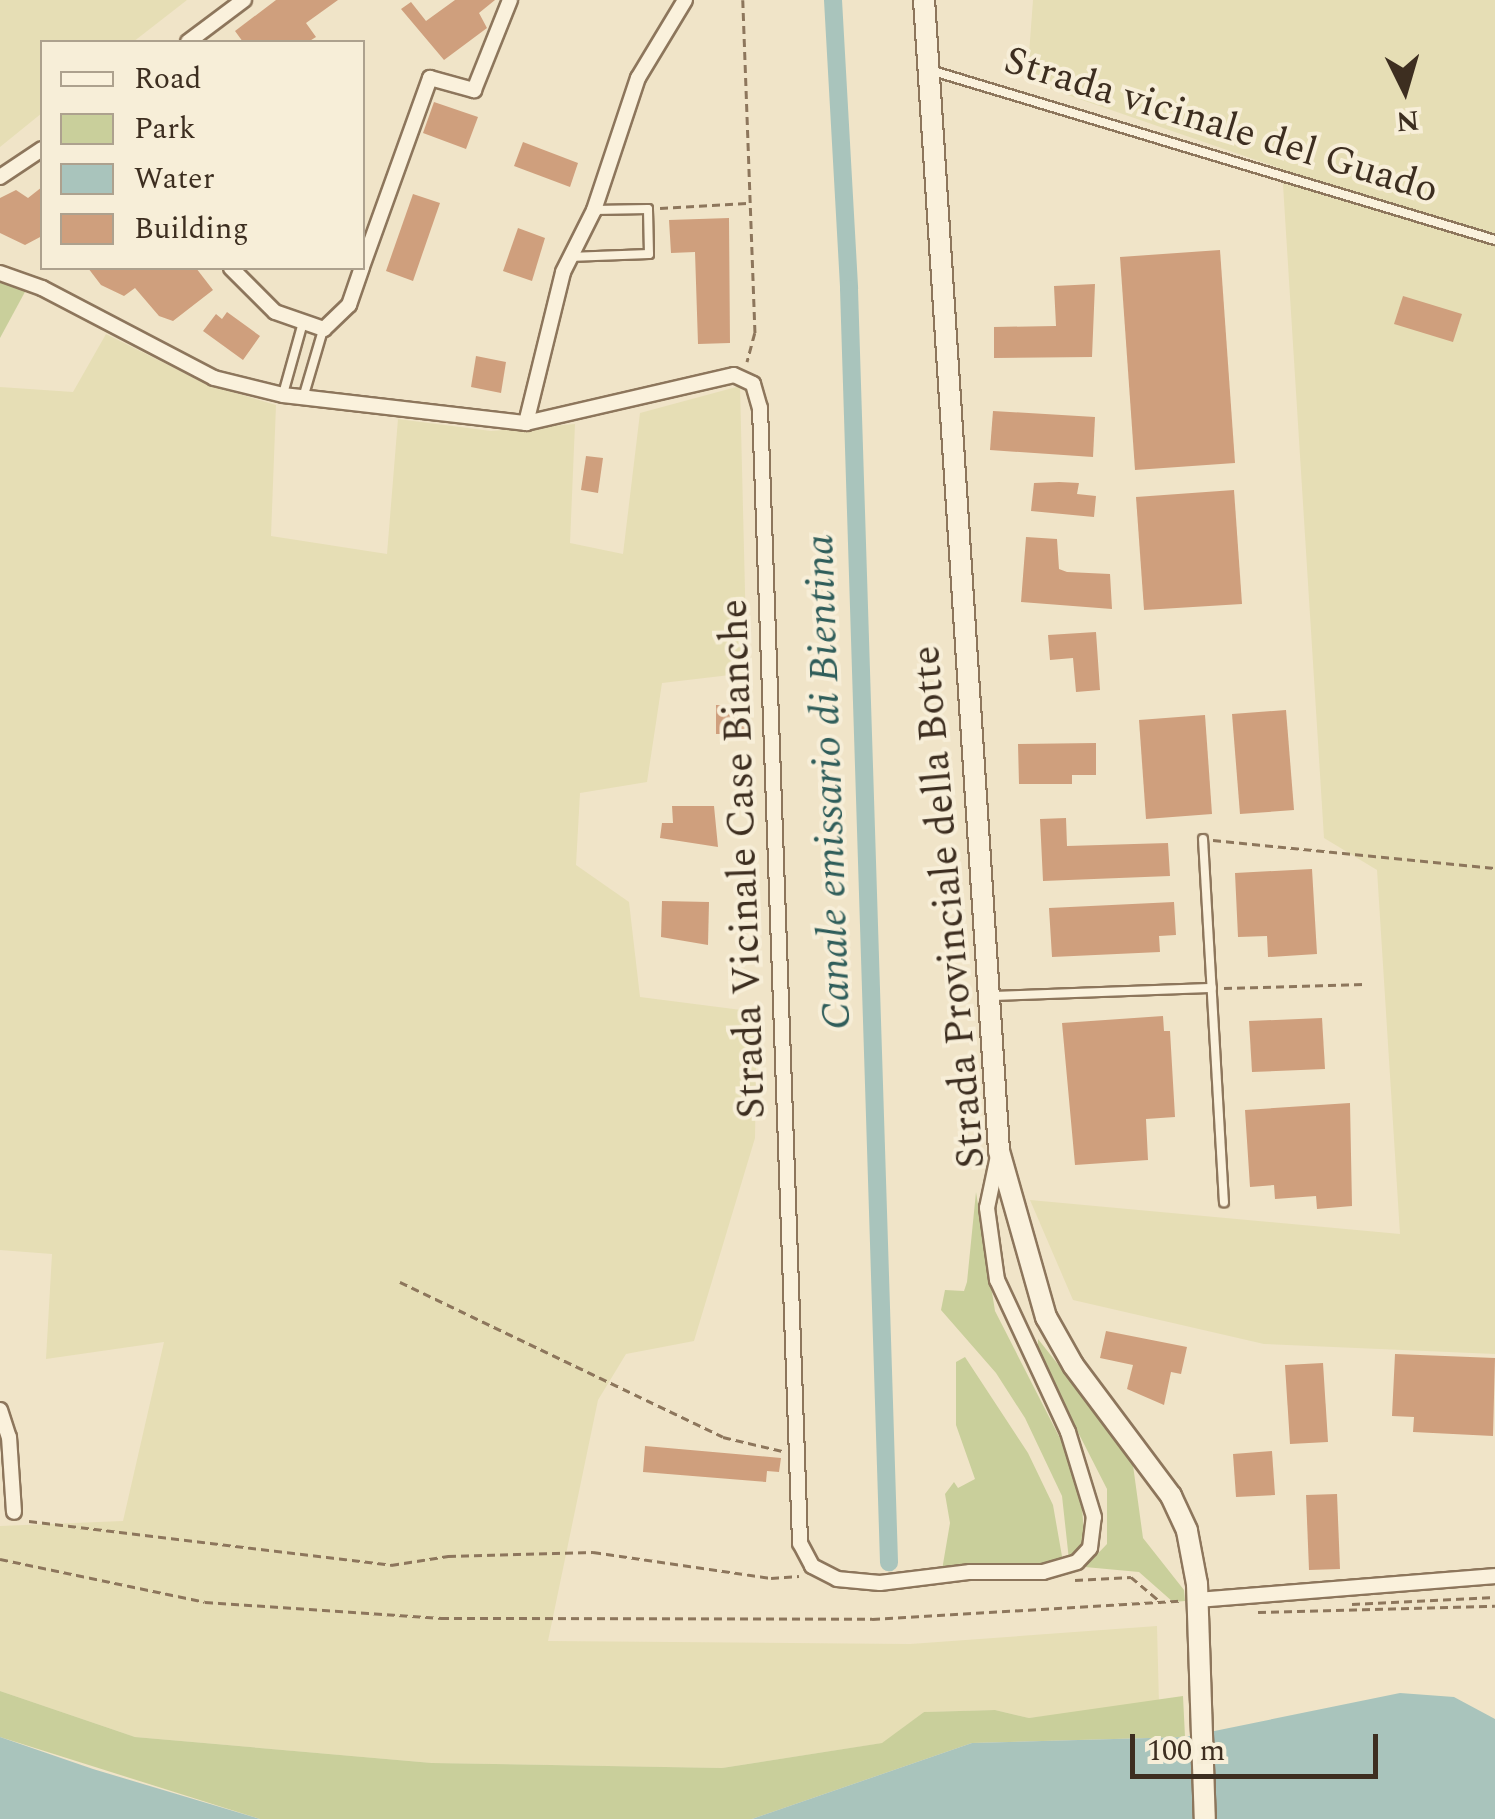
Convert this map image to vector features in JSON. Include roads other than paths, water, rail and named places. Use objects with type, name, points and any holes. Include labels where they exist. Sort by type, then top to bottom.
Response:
[{"type":"main road","name":"Strada Provinciale della Botte","points":[[924,0],[986,996],[1000,1151],[1046,1317],[1073,1365],[1172,1496],[1190,1544],[1198,1600],[1205,1819]]},
{"type":"street","points":[[191,40],[244,0]]},
{"type":"street","points":[[365,259],[430,78],[474,90],[510,0]]},
{"type":"street","points":[[0,274],[42,288],[214,378],[304,398],[526,422],[569,257],[594,210],[638,78],[685,0]]},
{"type":"street","points":[[0,177],[40,150]]},
{"type":"street","points":[[233,270],[265,305],[302,326],[324,328],[349,305],[361,270]]},
{"type":"street","name":"Strada Vicinale Case Bianche","points":[[526,422],[744,376],[760,408],[800,1543],[812,1566],[849,1582],[1055,1570],[1090,1548],[1094,1517],[1068,1432],[997,1280],[987,1208],[1000,1151]]},
{"type":"street","points":[[0,1410],[9,1438],[14,1512]]},
{"type":"street","points":[[1198,1600],[1495,1576]]},
{"type":"lane","name":"Strada vicinale del Guado","points":[[929,69],[1495,240]]},
{"type":"lane","points":[[569,257],[649,254],[648,209],[594,210]]},
{"type":"lane","points":[[283,395],[302,326]]},
{"type":"lane","points":[[304,398],[324,328]]},
{"type":"lane","points":[[1203,839],[1224,1202]]},
{"type":"lane","points":[[986,996],[1212,988]]},
{"type":"water","points":[[1400,1693],[1454,1697],[1495,1719],[1495,1819],[752,1819],[972,1743],[1185,1737]]},
{"type":"water","points":[[0,1737],[93,1769],[260,1819],[0,1819]]},
{"type":"waterway","name":"Canale emissario di Bientina","points":[[833,0],[849,289],[889,1562]]}]
